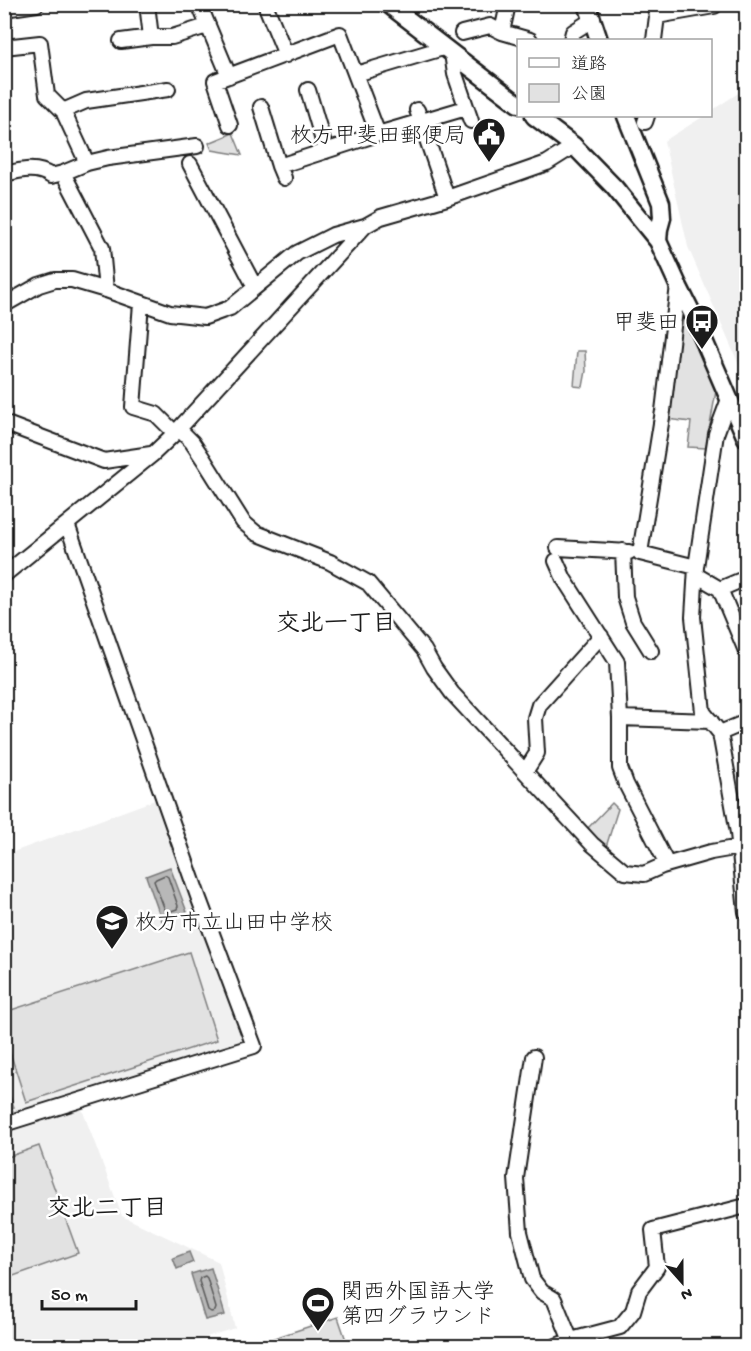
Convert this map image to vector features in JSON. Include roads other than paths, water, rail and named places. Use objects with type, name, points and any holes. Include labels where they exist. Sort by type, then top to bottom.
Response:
[{"type":"street","points":[[4,9],[37,4]]},
{"type":"street","points":[[147,4],[151,38]]},
{"type":"street","points":[[199,4],[229,76]]},
{"type":"street","points":[[265,4],[286,55]]},
{"type":"street","points":[[388,4],[517,102]]},
{"type":"street","points":[[502,32],[508,4]]},
{"type":"street","points":[[654,39],[656,10],[714,6],[715,4]]},
{"type":"street","points":[[571,39],[573,32],[589,12]]},
{"type":"street","points":[[589,12],[599,39]]},
{"type":"street","points":[[121,40],[172,38],[207,26]]},
{"type":"street","points":[[462,33],[490,26],[526,39]]},
{"type":"street","points":[[230,125],[215,81],[340,34],[378,134]]},
{"type":"street","points":[[4,47],[40,43],[47,95],[63,111],[87,163]]},
{"type":"street","points":[[356,74],[448,50]]},
{"type":"street","points":[[261,107],[281,172],[326,151],[378,134],[418,116],[469,114],[448,50]]},
{"type":"street","points":[[63,111],[86,101],[119,102],[168,89]]},
{"type":"street","points":[[308,90],[326,151]]},
{"type":"street","points":[[418,116],[447,198]]},
{"type":"street","points":[[535,117],[574,146],[614,187],[658,241],[747,438]]},
{"type":"street","points":[[637,120],[661,203],[662,218],[658,241]]},
{"type":"street","points":[[5,174],[25,169],[44,171],[51,176],[108,158],[197,146]]},
{"type":"street","points":[[4,305],[39,285],[55,280],[72,280],[170,313],[205,317],[230,308],[297,253],[333,235],[547,163],[574,146]]},
{"type":"street","points":[[190,164],[255,287]]},
{"type":"street","points":[[63,173],[102,249],[106,290]]},
{"type":"street","points":[[4,575],[153,454],[177,431],[364,226]]},
{"type":"street","points":[[640,554],[663,411],[678,285]]},
{"type":"street","points":[[141,303],[133,407],[156,414],[192,442],[243,522],[256,533],[330,562],[368,583],[424,650],[452,693],[592,844],[625,872],[644,874],[667,864],[711,852],[743,847]]},
{"type":"street","points":[[729,399],[716,434],[696,571],[693,617],[703,712],[720,733],[743,847],[747,912]]},
{"type":"street","points":[[4,423],[104,461],[153,454]]},
{"type":"street","points":[[4,1124],[254,1046],[199,899],[67,524]]},
{"type":"street","points":[[623,551],[625,597],[633,622],[651,651]]},
{"type":"street","points":[[667,864],[620,768],[617,662],[564,579],[557,554],[623,551],[696,571],[720,589],[747,651]]},
{"type":"street","points":[[720,589],[747,578]]},
{"type":"street","points":[[525,772],[537,753],[535,718],[539,705],[601,636]]},
{"type":"street","points":[[620,718],[711,721]]},
{"type":"street","points":[[720,733],[747,722]]},
{"type":"street","points":[[534,1057],[516,1178],[520,1232],[532,1279],[542,1292],[554,1299],[572,1343]]},
{"type":"street","points":[[556,1347],[620,1327],[633,1311],[639,1291],[657,1267],[653,1230],[747,1206]]},
{"type":"water","points":[[170,867],[187,912],[162,921],[146,876]]},
{"type":"water","points":[[189,1252],[193,1262],[177,1269],[173,1258]]},
{"type":"water","points":[[211,1268],[225,1315],[205,1320],[191,1274]]},
{"type":"place","name":"枚方甲斐田郵便局","points":[[489,163]]},
{"type":"place","name":"甲斐田","points":[[702,350]]},
{"type":"place","name":"枚方市立山田中学校","points":[[112,950]]},
{"type":"place","name":"関西外国語大学 第四グラウンド","points":[[318,1332]]},
{"type":"district","name":"交北一丁目","points":[[336,622]]},
{"type":"district","name":"交北二丁目","points":[[107,1207]]}]
